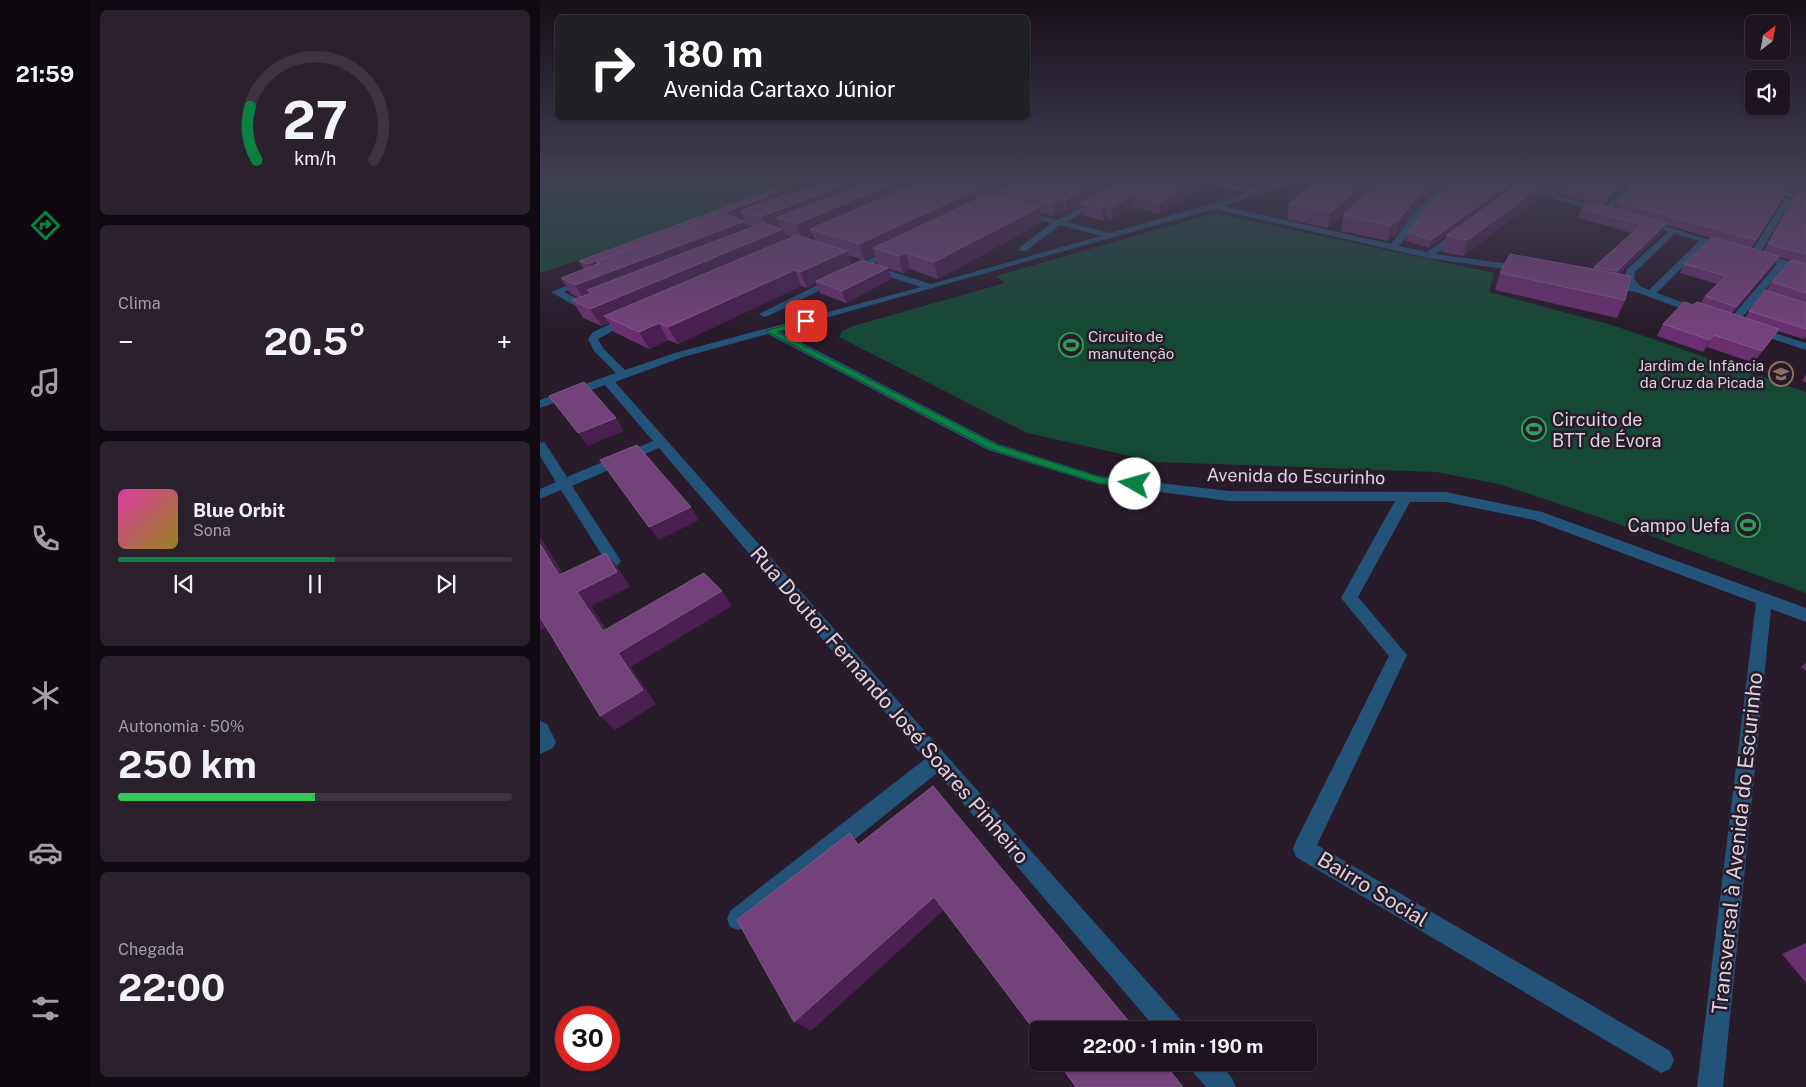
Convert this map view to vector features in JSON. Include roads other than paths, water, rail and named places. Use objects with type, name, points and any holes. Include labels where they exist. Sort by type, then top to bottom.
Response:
[{"type":"street","points":[[1023,248],[1050,229]]},
{"type":"street","points":[[1084,229],[1111,236]]},
{"type":"street","points":[[540,404],[678,355],[931,287],[1137,229]]},
{"type":"street","points":[[1316,229],[1433,256],[1473,263],[1509,266],[1537,272]]},
{"type":"street","points":[[1331,233],[1335,229]]},
{"type":"street","points":[[1393,247],[1405,229]]},
{"type":"street","points":[[1433,256],[1465,229]]},
{"type":"street","points":[[1665,229],[1806,269]]},
{"type":"street","points":[[1746,252],[1765,229]]},
{"type":"street","points":[[1638,289],[1629,280],[1630,271],[1674,231]]},
{"type":"street","points":[[1650,294],[1705,240]]},
{"type":"street","points":[[764,314],[898,249]]},
{"type":"street","points":[[846,260],[931,287]]},
{"type":"street","points":[[1723,320],[1761,295],[1783,262]]},
{"type":"street","points":[[593,278],[556,292],[585,307],[604,300]]},
{"type":"street","points":[[1601,284],[1638,289],[1723,320],[1806,347]]},
{"type":"street","points":[[623,374],[598,349],[593,339],[597,334],[642,314]]},
{"type":"street","name":"Avenida do Escurinho","points":[[770,331],[993,447],[1098,480],[1229,496],[1446,498],[1538,516],[1806,615]]},
{"type":"street","name":"Rua Doutor Fernando José Soares Pinheiro","points":[[607,380],[1165,1021]]},
{"type":"street","points":[[540,494],[661,443]]},
{"type":"street","points":[[540,446],[613,561]]},
{"type":"street","name":"Bairro Social","points":[[1405,497],[1349,598],[1398,655],[1304,849],[1661,1060]]},
{"type":"street","name":"Transversal à Avenida do Escurinho","points":[[1710,1087],[1764,600]]},
{"type":"street","points":[[738,919],[938,760]]},
{"type":"street","points":[[1210,1071],[1223,1087]]},
{"type":"place","name":"Circuito de manutenção","points":[[1071,345]]},
{"type":"place","name":"Jardim de Infância da Cruz da Picada","points":[[1781,374]]},
{"type":"place","name":"Circuito de BTT de Évora","points":[[1534,429]]},
{"type":"place","name":"Campo Uefa","points":[[1748,525]]}]
